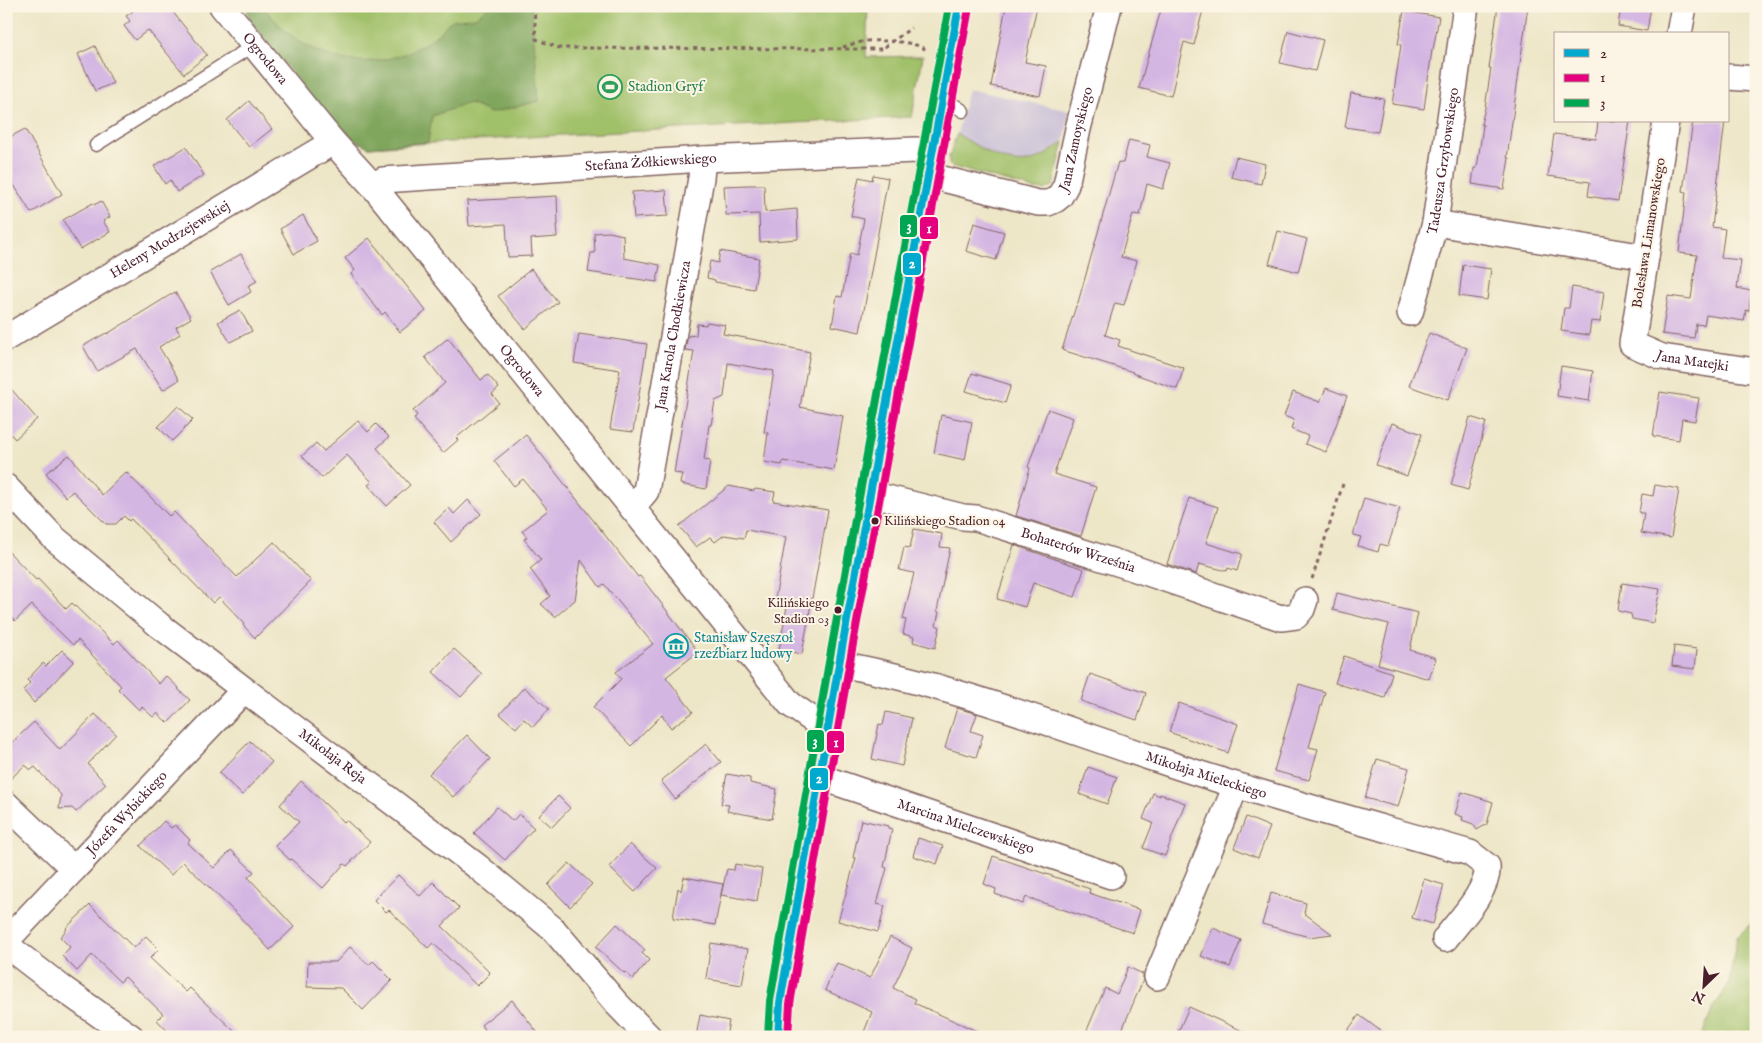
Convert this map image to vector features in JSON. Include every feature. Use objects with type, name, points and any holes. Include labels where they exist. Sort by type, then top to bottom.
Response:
[{"type":"street","name":"Ogrodowa","points":[[222,6],[333,142],[373,186],[790,704],[814,720],[830,723]]},
{"type":"street","points":[[778,1037],[780,1003],[929,164],[952,107],[958,6]]},
{"type":"street","name":"Jana Zamoyskiego","points":[[929,164],[1038,203],[1048,203],[1060,196],[1066,186],[1071,127],[1109,6]]},
{"type":"street","name":"Tadeusza Grzybowskiego","points":[[1410,313],[1434,223],[1466,6]]},
{"type":"street","points":[[1679,32],[1684,6]]},
{"type":"street","points":[[1730,77],[1756,79]]},
{"type":"street","name":"Bolesława Limanowskiego","points":[[1632,344],[1666,122]]},
{"type":"street","name":"Heleny Modrzejewskiej","points":[[6,338],[333,142]]},
{"type":"street","name":"Stefana Żółkiewskiego","points":[[373,186],[382,180],[702,159],[916,150],[929,164]]},
{"type":"street","name":"Jana Karola Chodkiewicza","points":[[632,508],[646,491],[700,188],[702,159]]},
{"type":"street","points":[[1434,223],[1646,257]]},
{"type":"street","name":"Jana Matejki","points":[[1632,344],[1662,357],[1756,372]]},
{"type":"street","name":"Mikołaja Reja","points":[[6,488],[54,538],[159,625],[478,867],[553,929],[616,1003],[648,1037]]},
{"type":"street","name":"Bohaterów Września","points":[[871,494],[963,517],[976,518],[1281,618],[1296,616],[1302,609],[1305,600]]},
{"type":"street","name":"Mikołaja Mieleckiego","points":[[839,664],[937,686],[1236,786],[1470,853],[1487,866],[1488,875],[1483,888],[1445,939]]},
{"type":"street","name":"Józefa Wybickiego","points":[[6,941],[244,690]]},
{"type":"street","name":"Marcina Mielczewskiego","points":[[820,777],[1111,876]]},
{"type":"street","points":[[1157,977],[1236,786]]},
{"type":"street","points":[[6,804],[74,869]]},
{"type":"street","points":[[6,945],[131,1037]]},
{"type":"lane","points":[[96,145],[254,45]]},
{"type":"path","points":[[534,6],[536,39],[558,48],[882,49],[911,28]]},
{"type":"path","points":[[839,48],[866,41],[891,42],[917,45],[925,48],[929,53]]},
{"type":"path","points":[[1305,600],[1343,484]]},
{"type":"shaded area","points":[[968,89],[1070,111],[1064,142],[1029,162],[1013,162],[995,156],[957,134]]},
{"type":"green space","name":"Stadion Gryf","points":[[247,6],[868,6],[866,57],[923,56],[912,117],[369,147],[249,19]]},
{"type":"green space","points":[[247,6],[263,6],[278,23],[312,49],[351,61],[372,61],[394,57],[415,49],[434,37],[451,21],[474,17],[489,6],[531,6],[539,101],[491,113],[469,103],[432,116],[428,142],[369,147],[338,132],[249,19]]},
{"type":"green space","points":[[957,134],[995,156],[1016,162],[1027,162],[1037,159],[1064,142],[1053,186],[1044,190],[1034,189],[951,166],[949,164],[949,155],[951,154]]},
{"type":"green space","points":[[1756,914],[1756,1037],[1701,1037],[1714,1006],[1728,987],[1737,937],[1754,921]]},
{"type":"building","points":[[140,6],[168,6],[207,55],[184,74],[148,30],[135,40],[124,26],[130,21],[126,16]]},
{"type":"building","points":[[1006,6],[1037,6],[1025,62],[1046,66],[1040,96],[991,86]]},
{"type":"building","points":[[1162,6],[1204,6],[1194,45],[1184,42],[1171,96],[1139,88]]},
{"type":"building","points":[[1498,6],[1528,6],[1504,189],[1472,184],[1474,168],[1477,168],[1483,125],[1481,124],[1491,68],[1489,68]]},
{"type":"building","points":[[1621,6],[1651,6],[1647,31],[1618,26]]},
{"type":"building","points":[[1404,11],[1439,17],[1432,50],[1424,109],[1392,104],[1401,45],[1398,44]]},
{"type":"building","points":[[1288,31],[1323,40],[1315,71],[1280,63]]},
{"type":"building","points":[[95,46],[113,83],[95,91],[78,54]]},
{"type":"building","points":[[1351,93],[1384,99],[1378,132],[1345,127]]},
{"type":"building","points":[[249,101],[272,129],[249,147],[227,120]]},
{"type":"building","points":[[1598,122],[1630,122],[1618,201],[1588,196],[1590,182],[1548,176],[1554,134],[1596,139]]},
{"type":"building","points":[[1693,122],[1725,122],[1712,227],[1725,229],[1721,258],[1741,260],[1737,288],[1751,291],[1749,311],[1746,310],[1744,321],[1706,315],[1704,325],[1696,324],[1694,338],[1662,334],[1668,296],[1691,299],[1697,255],[1679,253],[1686,192],[1683,191]]},
{"type":"building","points":[[25,129],[62,194],[31,213],[6,172],[6,139]]},
{"type":"building","points":[[1129,140],[1150,145],[1147,157],[1170,163],[1163,189],[1147,184],[1140,215],[1133,214],[1121,257],[1137,261],[1124,305],[1115,303],[1105,335],[1120,340],[1118,346],[1184,368],[1177,389],[1133,372],[1062,350],[1077,306],[1118,162],[1123,163]]},
{"type":"building","points":[[186,147],[204,175],[177,192],[170,180],[165,184],[154,166]]},
{"type":"building","points":[[1236,157],[1265,164],[1261,184],[1231,177]]},
{"type":"building","points":[[873,175],[888,178],[860,332],[832,326],[837,296],[842,297],[850,253],[857,255],[864,219],[851,216],[859,177],[872,180]]},
{"type":"building","points":[[764,185],[765,212],[797,209],[798,239],[760,242],[759,214],[726,215],[724,186]]},
{"type":"building","points":[[666,190],[668,216],[634,218],[632,192]]},
{"type":"building","points":[[557,196],[557,237],[531,239],[532,256],[508,257],[506,224],[469,226],[467,201]]},
{"type":"building","points":[[101,201],[110,217],[103,221],[110,232],[80,249],[63,220],[93,203],[94,205]]},
{"type":"building","points":[[303,215],[317,241],[294,254],[280,229]]},
{"type":"building","points":[[974,223],[1004,232],[996,260],[966,251]]},
{"type":"building","points":[[1278,231],[1307,239],[1298,272],[1269,264]]},
{"type":"building","points":[[609,232],[623,235],[624,258],[660,265],[657,282],[588,272],[591,253],[595,253],[594,233]]},
{"type":"building","points":[[369,238],[426,311],[400,332],[385,312],[382,315],[351,274],[355,270],[345,258]]},
{"type":"building","points":[[720,251],[759,258],[754,289],[715,282],[715,280],[707,278],[710,261],[718,263]]},
{"type":"building","points":[[241,254],[257,281],[248,286],[251,292],[229,305],[210,272]]},
{"type":"building","points":[[1463,265],[1491,269],[1487,300],[1459,296]]},
{"type":"building","points":[[531,269],[558,302],[525,329],[498,296]]},
{"type":"building","points":[[1572,287],[1604,292],[1600,322],[1591,321],[1589,335],[1561,331],[1564,308],[1569,308]]},
{"type":"building","points":[[175,292],[191,318],[176,327],[180,334],[159,347],[179,380],[163,390],[137,349],[97,371],[83,346],[107,334]]},
{"type":"building","points":[[240,310],[252,331],[230,342],[218,322]]},
{"type":"building","points":[[707,322],[725,325],[723,334],[810,352],[800,407],[843,416],[834,470],[783,461],[782,465],[764,462],[768,433],[764,432],[774,371],[728,363],[724,397],[715,401],[711,425],[709,425],[704,460],[710,461],[706,489],[680,484],[682,474],[674,473],[694,351],[685,350],[688,336],[696,335],[697,324],[706,325]]},
{"type":"building","points":[[1429,333],[1467,348],[1448,400],[1409,386]]},
{"type":"building","points":[[579,334],[647,344],[633,432],[610,429],[620,370],[574,363]]},
{"type":"building","points":[[448,338],[481,380],[488,375],[499,388],[492,394],[499,403],[456,438],[458,440],[443,453],[414,419],[417,415],[413,411],[445,383],[425,357]]},
{"type":"building","points":[[1561,366],[1593,371],[1589,401],[1557,396]]},
{"type":"building","points":[[972,373],[1011,385],[1005,403],[966,391]]},
{"type":"building","points":[[6,383],[37,419],[15,439],[6,429]]},
{"type":"building","points":[[1326,388],[1347,396],[1326,452],[1305,444],[1308,436],[1291,429],[1294,420],[1284,416],[1293,392],[1320,402]]},
{"type":"building","points":[[1660,392],[1699,398],[1695,421],[1682,419],[1679,440],[1653,436]]},
{"type":"building","points":[[178,406],[193,420],[172,441],[158,427]]},
{"type":"building","points":[[1048,409],[1073,418],[1054,474],[1096,487],[1081,536],[1016,516],[1030,468],[1028,467]]},
{"type":"building","points":[[941,415],[972,422],[965,460],[934,453]]},
{"type":"building","points":[[1470,417],[1486,422],[1468,490],[1451,485]]},
{"type":"building","points":[[358,421],[368,432],[376,424],[389,437],[377,448],[410,485],[387,506],[368,485],[372,482],[347,455],[322,478],[302,456],[316,443],[324,451]]},
{"type":"building","points":[[1392,423],[1422,434],[1407,476],[1376,465]]},
{"type":"building","points":[[526,435],[638,577],[640,576],[698,652],[666,677],[693,712],[671,728],[662,715],[631,746],[593,707],[621,679],[616,672],[653,644],[604,584],[600,587],[581,560],[575,600],[555,617],[541,604],[550,596],[530,569],[541,560],[524,539],[527,537],[522,531],[548,510],[523,479],[514,486],[494,461]]},
{"type":"building","points":[[69,455],[102,495],[126,472],[169,516],[174,512],[237,577],[274,542],[311,581],[255,638],[243,625],[244,623],[219,597],[213,603],[131,519],[129,521],[124,516],[116,524],[106,524],[73,491],[66,497],[46,473]]},
{"type":"building","points":[[1655,485],[1679,489],[1671,538],[1641,533],[1644,513],[1639,513],[1642,494],[1653,496]]},
{"type":"building","points":[[729,486],[754,491],[755,489],[775,492],[773,501],[828,510],[802,654],[779,650],[788,601],[775,599],[786,537],[746,530],[744,538],[724,535],[715,542],[710,537],[696,547],[679,526]]},
{"type":"building","points":[[1189,498],[1218,507],[1206,543],[1242,554],[1237,571],[1228,568],[1227,571],[1199,564],[1196,574],[1167,564]]},
{"type":"building","points":[[1364,498],[1400,508],[1388,546],[1380,544],[1378,552],[1358,546],[1361,537],[1353,535]]},
{"type":"building","points":[[468,500],[481,514],[451,542],[434,522],[449,508],[454,514]]},
{"type":"building","points":[[914,529],[942,534],[940,547],[950,548],[937,611],[939,612],[936,625],[940,627],[935,648],[913,642],[914,637],[903,634],[906,620],[903,619],[914,573],[899,570],[904,547],[910,548]]},
{"type":"building","points":[[1014,545],[1084,569],[1075,597],[1033,583],[1025,607],[997,599]]},
{"type":"building","points":[[6,549],[66,609],[72,603],[114,644],[118,640],[159,684],[166,676],[190,700],[168,723],[157,713],[153,717],[142,707],[139,710],[118,689],[121,686],[78,640],[73,645],[32,605],[15,621],[6,611]]},
{"type":"building","points":[[1622,583],[1660,589],[1653,623],[1632,619],[1631,614],[1618,611]]},
{"type":"building","points":[[1337,593],[1418,613],[1410,650],[1436,658],[1429,679],[1378,664],[1389,624],[1333,610]]},
{"type":"building","points":[[1674,646],[1697,649],[1695,669],[1672,666]]},
{"type":"building","points":[[454,649],[482,674],[461,697],[433,672]]},
{"type":"building","points":[[62,650],[74,661],[34,703],[23,690],[30,683],[27,680],[43,663],[46,666]]},
{"type":"building","points":[[1344,656],[1392,673],[1385,698],[1335,683]]},
{"type":"building","points":[[1090,674],[1146,693],[1137,720],[1081,701]]},
{"type":"building","points":[[1299,684],[1325,692],[1309,747],[1318,749],[1309,780],[1274,771]]},
{"type":"building","points":[[524,687],[549,709],[533,727],[524,719],[516,728],[500,714]]},
{"type":"building","points":[[1179,703],[1238,724],[1228,753],[1169,732]]},
{"type":"building","points":[[957,708],[977,714],[971,731],[983,735],[976,757],[945,748]]},
{"type":"building","points":[[886,712],[912,718],[902,766],[872,759],[879,724],[883,725]]},
{"type":"building","points":[[95,714],[116,734],[88,764],[106,784],[76,812],[72,808],[59,809],[61,795],[35,767],[31,770],[25,765],[6,783],[6,748],[34,722],[60,750]]},
{"type":"building","points":[[467,735],[490,759],[453,797],[429,774]]},
{"type":"building","points":[[250,741],[272,762],[242,795],[219,773]]},
{"type":"building","points":[[706,744],[721,762],[675,799],[661,781]]},
{"type":"building","points":[[1377,759],[1409,768],[1398,807],[1365,798]]},
{"type":"building","points":[[1088,767],[1117,777],[1107,804],[1079,794]]},
{"type":"building","points":[[727,774],[750,778],[750,783],[777,789],[772,819],[727,811],[729,805],[721,804]]},
{"type":"building","points":[[301,781],[344,822],[346,820],[370,842],[347,866],[344,864],[323,888],[275,846],[299,822],[280,805]]},
{"type":"building","points":[[1462,792],[1493,802],[1487,824],[1477,830],[1473,824],[1462,820],[1463,817],[1455,814]]},
{"type":"building","points":[[1153,793],[1185,803],[1165,856],[1143,848],[1153,823],[1143,819]]},
{"type":"building","points":[[558,796],[570,808],[552,827],[539,816]]},
{"type":"building","points":[[497,807],[513,821],[519,814],[534,828],[505,860],[474,833]]},
{"type":"building","points":[[1246,817],[1270,827],[1258,858],[1234,848]]},
{"type":"building","points":[[861,820],[888,826],[888,828],[892,829],[884,867],[887,868],[877,904],[885,906],[878,932],[838,921],[856,858],[853,858]]},
{"type":"building","points":[[164,821],[171,828],[175,825],[190,840],[188,843],[214,868],[231,850],[254,872],[248,877],[294,927],[270,950],[238,915],[183,862],[171,875],[140,846]]},
{"type":"building","points":[[918,838],[943,846],[937,864],[913,856]]},
{"type":"building","points":[[630,844],[657,868],[635,892],[609,867]]},
{"type":"building","points":[[993,856],[1090,889],[1089,893],[1140,910],[1133,933],[1026,897],[1023,904],[995,894],[996,889],[984,884]]},
{"type":"building","points":[[569,863],[592,884],[570,907],[548,885]]},
{"type":"building","points":[[735,864],[762,869],[757,901],[721,895],[727,869],[734,870]]},
{"type":"building","points":[[398,875],[420,896],[433,882],[459,908],[442,926],[490,973],[477,986],[433,943],[428,948],[389,910],[386,912],[374,900]]},
{"type":"building","points":[[684,877],[723,884],[715,925],[673,918],[678,888],[681,891]]},
{"type":"building","points":[[1424,879],[1444,885],[1433,924],[1412,918]]},
{"type":"building","points":[[1271,893],[1306,903],[1304,913],[1332,934],[1309,937],[1262,924]]},
{"type":"building","points":[[90,905],[134,948],[146,936],[159,949],[150,958],[186,992],[190,988],[240,1037],[173,1037],[157,1020],[163,1014],[125,977],[120,982],[92,955],[77,971],[62,956],[70,947],[60,937],[66,928]]},
{"type":"building","points":[[617,924],[645,950],[642,953],[649,960],[633,979],[596,947]]},
{"type":"building","points":[[1213,928],[1241,940],[1230,967],[1201,956]]},
{"type":"building","points":[[890,937],[912,948],[893,988],[916,999],[914,1003],[990,1037],[862,1037],[872,1012],[825,990],[837,963],[870,978]]},
{"type":"building","points":[[711,943],[748,949],[742,985],[706,979]]},
{"type":"building","points":[[350,947],[369,965],[373,961],[392,980],[363,1010],[341,988],[307,987],[308,962],[336,962]]},
{"type":"building","points":[[1128,967],[1143,974],[1143,980],[1119,1037],[1084,1037],[1105,988],[1117,994]]},
{"type":"building","points":[[512,1000],[541,1037],[491,1037],[481,1025]]},
{"type":"building","points":[[1189,1007],[1256,1037],[1176,1037]]},
{"type":"building","points":[[700,1015],[729,1021],[726,1037],[696,1037]]},
{"type":"building","points":[[1359,1015],[1389,1037],[1343,1037]]},
{"type":"transit line","name":"3","points":[[768,1036],[770,1001],[829,662],[949,6]]},
{"type":"transit line","name":"2","points":[[778,1037],[780,1003],[839,664],[959,6]]},
{"type":"transit line","name":"1","points":[[788,1037],[790,1004],[849,666],[969,8]]},
{"type":"place","name":"Stadion Gryf","points":[[610,87]]},
{"type":"place","name":"Kilińskiego Stadion 04","points":[[875,521]]},
{"type":"place","name":"Kilińskiego Stadion 03","points":[[838,610]]},
{"type":"place","name":"Stanisław Szęszoł rzeźbiarz ludowy","points":[[676,646]]}]
